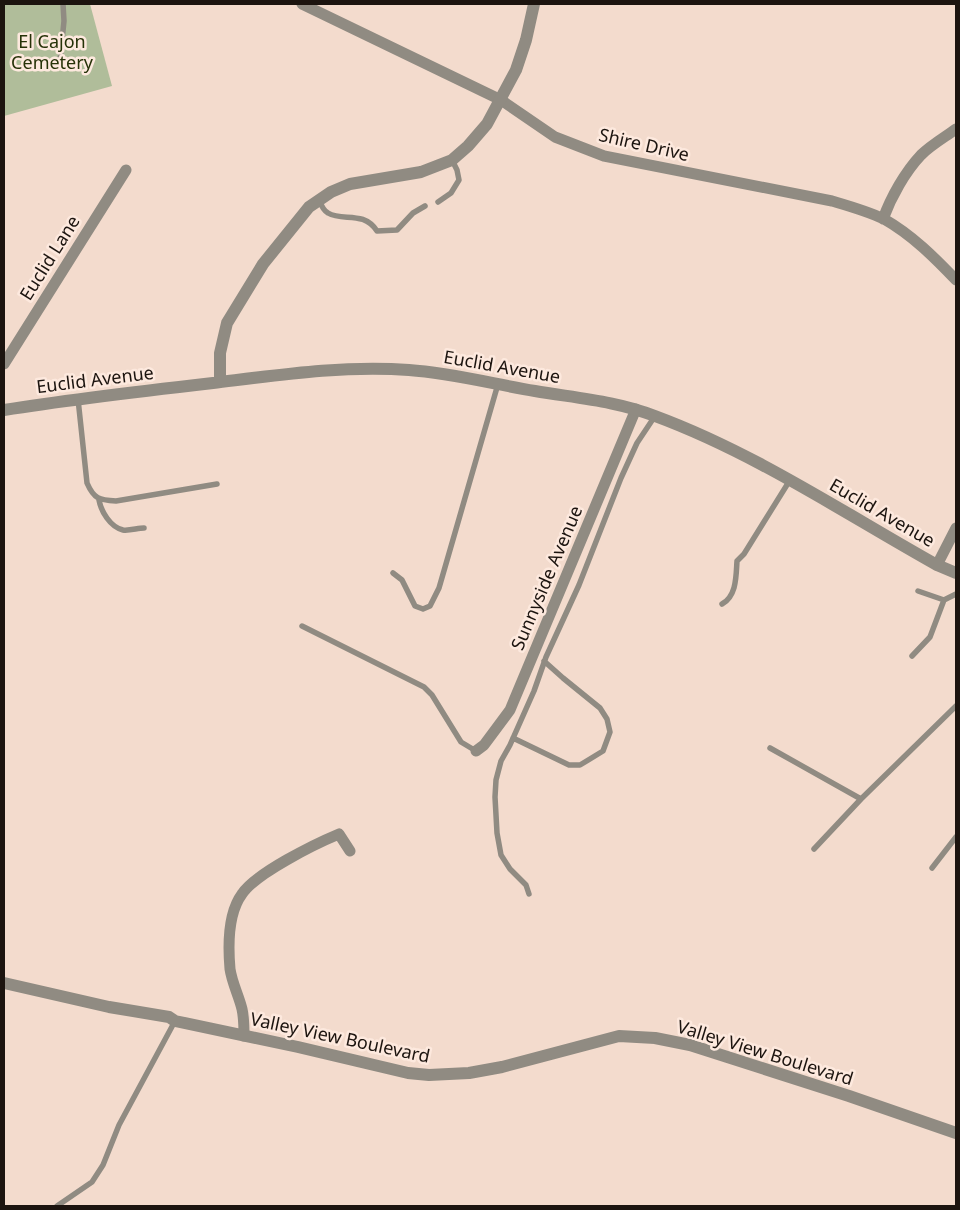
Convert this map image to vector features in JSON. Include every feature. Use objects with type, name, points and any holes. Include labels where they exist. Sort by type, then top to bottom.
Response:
[{"type":"street","name":"Shire Drive","points":[[302,4],[501,100],[555,137],[604,156],[832,201],[883,219],[934,257],[956,280]]},
{"type":"street","points":[[220,382],[220,353],[227,323],[263,264],[309,207],[331,192],[350,184],[421,172],[452,160],[468,146],[481,131],[501,100],[516,70],[526,40],[534,4]]},
{"type":"street","points":[[883,219],[898,188],[922,154],[956,129]]},
{"type":"street","name":"Euclid Lane","points":[[4,364],[126,170]]},
{"type":"street","name":"Euclid Avenue","points":[[4,410],[220,382],[331,370],[376,369],[438,373],[603,401],[655,416],[756,460],[937,565],[956,573]]},
{"type":"street","name":"Sunnyside Avenue","points":[[476,752],[484,745],[510,710],[636,409]]},
{"type":"street","points":[[937,565],[956,528]]},
{"type":"street","points":[[244,1036],[242,1010],[235,990],[230,965],[230,936],[234,910],[241,894],[253,882],[314,844],[339,834],[350,851]]},
{"type":"street","name":"Valley View Boulevard","points":[[4,983],[244,1036],[298,1046],[408,1073],[428,1075],[469,1073],[502,1067],[619,1036],[655,1038],[690,1045],[841,1093],[956,1133]]},
{"type":"lane","points":[[60,61],[64,22],[63,4]]},
{"type":"lane","points":[[438,202],[451,193],[459,180],[452,160]]},
{"type":"lane","points":[[319,200],[330,215],[360,219],[373,226],[377,231],[397,230],[413,213],[424,206]]},
{"type":"lane","points":[[393,573],[402,580],[415,606],[423,609],[430,606],[439,588],[498,384]]},
{"type":"lane","points":[[78,399],[87,483],[91,492],[99,500],[101,511],[115,526],[123,530],[144,528]]},
{"type":"lane","points":[[529,894],[526,885],[510,869],[501,855],[497,833],[496,780],[500,761],[513,738],[534,691],[544,661],[579,585],[621,478],[637,444],[655,416]]},
{"type":"lane","points":[[722,604],[730,597],[735,584],[737,561],[744,554],[790,480]]},
{"type":"lane","points":[[99,500],[116,501],[217,484]]},
{"type":"lane","points":[[918,591],[944,600]]},
{"type":"lane","points":[[912,656],[930,636],[944,600],[956,594]]},
{"type":"lane","points":[[302,626],[424,687],[432,695],[460,742],[476,752]]},
{"type":"lane","points":[[513,738],[569,764],[580,765],[603,751],[610,732],[608,719],[600,708],[544,661]]},
{"type":"lane","points":[[814,849],[861,799],[956,706]]},
{"type":"lane","points":[[770,748],[861,799]]},
{"type":"lane","points":[[932,868],[956,837]]},
{"type":"lane","points":[[57,1206],[92,1182],[103,1165],[119,1125],[175,1021]]},
{"type":"green space","name":"El Cajon Cemetery","points":[[4,4],[90,4],[112,86],[4,116]]}]
